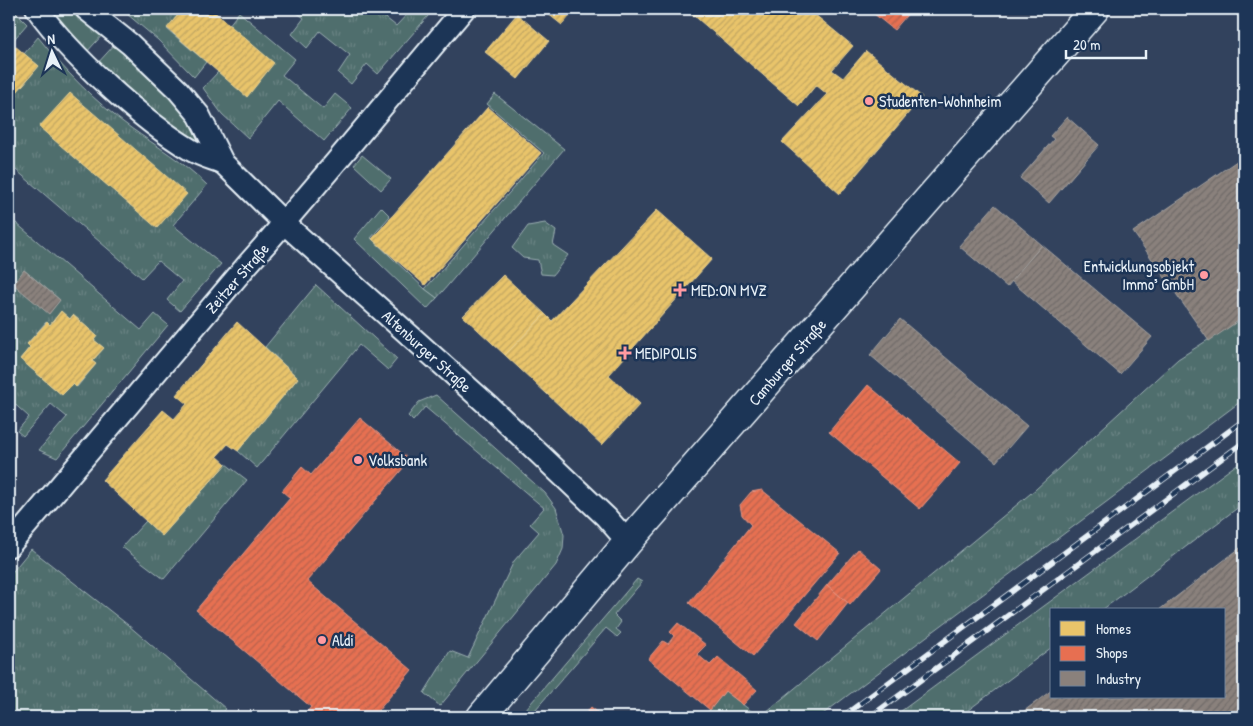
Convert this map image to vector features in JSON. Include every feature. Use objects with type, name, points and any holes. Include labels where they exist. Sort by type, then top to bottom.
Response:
[{"type":"main road","name":"Camburger Straße","points":[[481,717],[628,542],[1095,9]]},
{"type":"street","name":"Altenburger Straße","points":[[38,9],[85,63],[113,89],[186,146],[223,163]]},
{"type":"street","name":"Altenburger Straße","points":[[86,9],[130,44],[178,90],[199,115],[223,163],[285,224],[490,407],[606,517],[628,542]]},
{"type":"street","name":"Zeitzer Straße","points":[[9,546],[248,264],[285,224],[332,164],[464,9]]},
{"type":"green space","points":[[9,9],[12,9],[27,24],[11,43],[9,41]]},
{"type":"green space","points":[[49,9],[74,9],[105,32],[85,54]]},
{"type":"green space","points":[[121,9],[183,9],[167,29],[206,62],[194,77],[158,40]]},
{"type":"green space","points":[[292,9],[363,9],[372,16],[377,11],[396,26],[412,9],[434,9],[378,74],[367,64],[351,84],[338,73],[350,55],[320,31],[307,48],[292,34],[304,18]]},
{"type":"green space","points":[[239,12],[295,59],[282,75],[323,109],[335,94],[352,108],[324,141],[278,101],[248,138],[222,114],[203,88],[218,72],[273,63],[229,25]]},
{"type":"green space","points":[[38,37],[70,74],[105,108],[207,185],[173,225],[221,264],[180,311],[167,300],[182,281],[158,261],[142,278],[9,164],[9,98],[11,99],[39,66],[24,54]]},
{"type":"green space","points":[[117,42],[188,113],[201,139],[198,141],[184,136],[158,119],[96,65]]},
{"type":"green space","points":[[495,94],[564,149],[437,298],[425,289],[544,153],[487,104]]},
{"type":"green space","points":[[362,155],[391,179],[381,190],[354,165]]},
{"type":"green space","points":[[381,207],[390,216],[371,238],[437,298],[427,309],[354,239]]},
{"type":"green space","points":[[9,217],[141,330],[155,314],[168,325],[57,458],[39,450],[67,417],[51,404],[23,436],[17,431],[29,417],[9,399],[9,276],[13,271],[9,267]],"holes":[[[24,270],[60,300],[49,313]],[[61,312],[70,319],[73,315],[97,336],[94,340],[104,348],[92,361],[96,364],[77,387],[73,384],[62,395],[20,359],[30,347],[27,344],[46,322],[50,325]]]},
{"type":"green space","points":[[545,223],[556,231],[553,245],[568,255],[553,275],[541,274],[538,260],[523,258],[512,248],[528,226]]},
{"type":"green space","points":[[316,285],[397,359],[388,370],[359,345],[257,468],[238,451],[298,378],[265,347]]},
{"type":"green space","points":[[1244,317],[1244,399],[819,717],[760,717],[1036,489],[1178,359]]},
{"type":"green space","points":[[436,395],[545,493],[556,508],[564,535],[563,549],[556,565],[440,706],[424,693],[450,651],[468,658],[514,561],[539,532],[530,524],[544,508],[425,407],[413,421],[408,416],[419,402]]},
{"type":"green space","points":[[1244,459],[1244,503],[1105,608],[1050,608],[1050,649],[959,717],[893,717]]},
{"type":"green space","points":[[226,464],[247,480],[164,579],[122,547],[146,521],[162,536]]},
{"type":"green space","points":[[31,549],[128,625],[226,709],[219,717],[9,717],[9,576]]},
{"type":"green space","points":[[637,579],[642,582],[614,615],[621,622],[616,629],[621,633],[617,637],[606,628],[529,717],[519,717]]},
{"type":"green space","points":[[725,691],[759,717],[704,717]]},
{"type":"building: Homes","points":[[183,9],[211,9],[274,63],[247,97],[167,28]]},
{"type":"building: Homes","points":[[542,9],[576,9],[562,25]]},
{"type":"building: Homes","name":"Studenten-Wohnheim","points":[[694,9],[808,9],[853,46],[832,70],[843,78],[866,51],[922,97],[840,194],[782,142],[827,94],[816,85],[799,106],[691,13]]},
{"type":"building: Homes","points":[[517,14],[549,41],[518,79],[485,52]]},
{"type":"building: Homes","points":[[9,41],[39,66],[11,99],[9,98]]},
{"type":"building: Homes","points":[[70,93],[187,194],[157,228],[39,127]]},
{"type":"building: Homes","points":[[488,107],[541,153],[425,285],[372,239]]},
{"type":"building: Homes","points":[[657,210],[712,259],[609,375],[640,404],[602,445],[505,355],[545,314],[552,321]]},
{"type":"building: Homes","points":[[503,275],[545,314],[505,355],[463,316]]},
{"type":"building: Homes","points":[[61,311],[70,319],[73,315],[97,336],[94,340],[104,348],[92,361],[96,364],[76,387],[73,384],[62,395],[20,359],[30,347],[27,344],[47,322],[50,325]]},
{"type":"building: Homes","points":[[237,322],[298,378],[238,451],[228,444],[217,456],[226,464],[162,536],[102,480],[163,410],[174,419],[187,404],[176,395]]},
{"type":"building: Shops","points":[[868,9],[912,9],[894,30]]},
{"type":"building: Shops","points":[[868,385],[960,463],[920,509],[829,432]]},
{"type":"building: Shops","points":[[360,418],[410,460],[307,581],[412,670],[373,717],[303,717],[311,707],[196,610],[290,498],[282,491],[302,467],[311,475]]},
{"type":"building: Shops","points":[[762,490],[840,553],[753,656],[689,603],[751,525],[742,515],[740,505],[751,492]]},
{"type":"building: Shops","points":[[858,549],[881,569],[850,605],[827,585]]},
{"type":"building: Shops","points":[[827,585],[848,603],[818,641],[796,623]]},
{"type":"building: Shops","points":[[678,623],[706,645],[697,654],[710,665],[718,657],[757,690],[743,705],[725,691],[710,710],[648,659],[663,641],[668,644],[674,636],[670,632]]},
{"type":"building: Shops","points":[[591,707],[603,717],[583,717]]},
{"type":"building: Industry","points":[[1067,117],[1099,145],[1049,203],[1020,178],[1054,139],[1050,136]]},
{"type":"building: Industry","name":"Entwicklungsobjekt Immo⁵ GmbH","points":[[1244,156],[1244,317],[1209,341],[1133,232]]},
{"type":"building: Industry","points":[[995,205],[1042,245],[1007,287],[959,246]]},
{"type":"building: Industry","points":[[1042,245],[1152,337],[1120,374],[1011,281]]},
{"type":"building: Industry","points":[[24,270],[60,300],[49,314],[13,284]]},
{"type":"building: Industry","points":[[900,319],[1027,426],[996,462],[870,355]]},
{"type":"building: Industry","points":[[1244,545],[1244,717],[1016,717],[1050,692],[1050,698],[1226,698],[1226,608],[1162,608]]},
{"type":"railway","points":[[842,717],[1244,420]]},
{"type":"railway","points":[[870,717],[1244,442]]},
{"type":"place","name":"Studenten-Wohnheim","points":[[869,101]]},
{"type":"place","name":"Entwicklungsobjekt Immo⁵ GmbH","points":[[1204,275]]},
{"type":"place","name":"MED:ON MVZ","points":[[680,290]]},
{"type":"place","name":"MEDIPOLIS","points":[[625,353]]},
{"type":"place","name":"Volksbank","points":[[358,460]]},
{"type":"place","name":"Aldi","points":[[322,640]]}]
